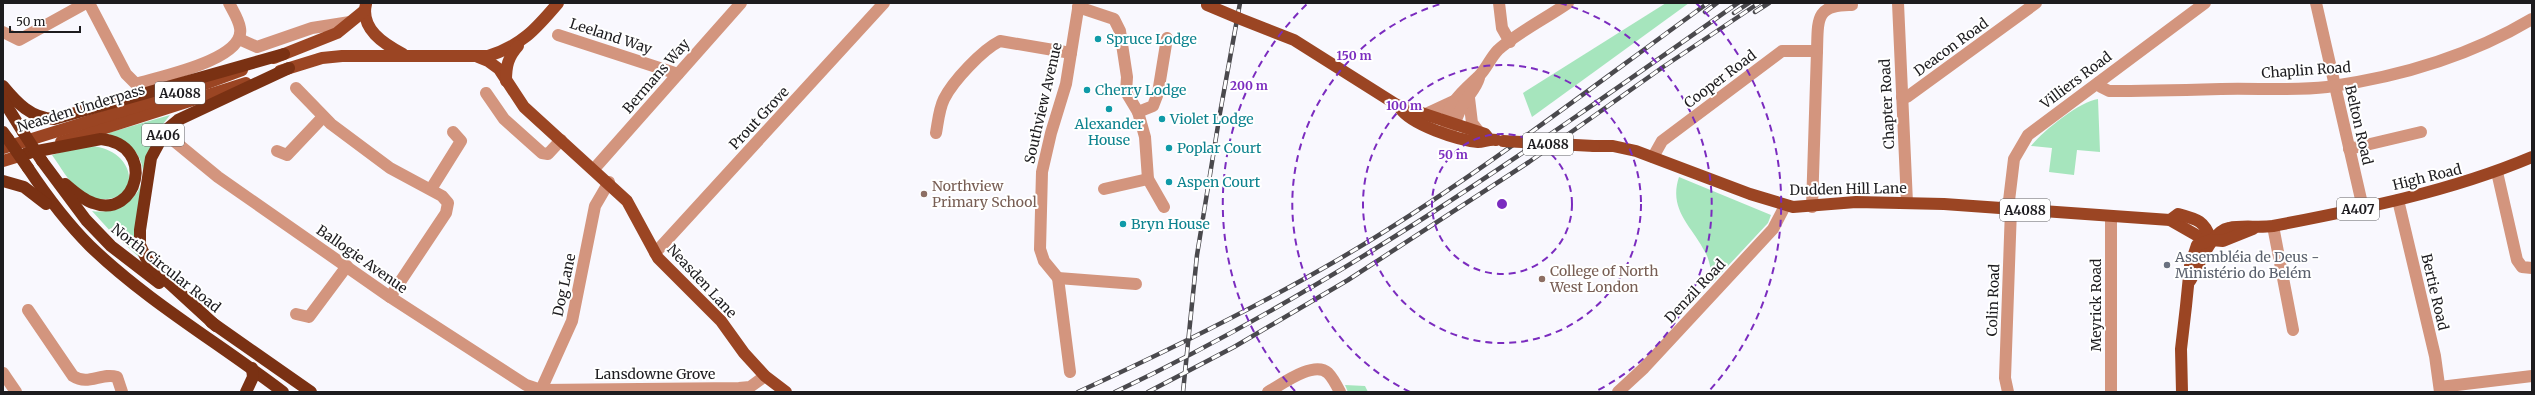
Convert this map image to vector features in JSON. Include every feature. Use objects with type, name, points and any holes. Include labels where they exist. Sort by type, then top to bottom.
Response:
[{"type":"highway","points":[[3,86],[29,112],[45,118],[54,119],[284,54]]},
{"type":"highway","name":"A406","points":[[216,326],[156,271],[146,258],[140,245],[140,230],[151,158],[166,130],[178,120],[289,68]]},
{"type":"highway","name":"North Circular Road","points":[[3,100],[46,165],[86,220],[111,246],[216,326],[311,392]]},
{"type":"highway","points":[[5,140],[28,168],[57,209],[89,245]]},
{"type":"highway","name":"A406","points":[[27,154],[87,140],[111,140],[123,146],[132,156],[136,174],[135,183],[127,196],[111,205],[101,205],[83,198],[46,165]]},
{"type":"highway","points":[[3,181],[12,182],[33,192],[133,284],[252,368],[283,392]]},
{"type":"highway","points":[[246,392],[253,377],[252,368]]},
{"type":"main road","name":"Dudden Hill Lane","points":[[1205,4],[1294,40],[1397,105],[1426,114],[1480,142],[1489,139],[1624,148],[1653,157],[1786,206],[1812,207],[1856,202],[1907,203],[2170,220],[2178,214],[2198,221],[2207,227],[2211,240]]},
{"type":"main road","name":"A4088","points":[[365,7],[370,29],[376,37],[404,55],[488,56],[508,50],[527,38],[554,6]]},
{"type":"main road","name":"Neasden Underpass","points":[[5,140],[176,94],[329,37],[350,22],[365,7]]},
{"type":"main road","points":[[506,81],[506,67],[510,54],[527,38]]},
{"type":"main road","name":"Neasden Underpass","points":[[3,161],[180,106],[322,58],[404,55]]},
{"type":"main road","name":"Neasden Lane","points":[[475,56],[488,61],[499,69],[524,108],[609,182],[632,208],[655,252],[721,321],[744,354],[765,376],[786,392]]},
{"type":"main road","name":"Dudden Hill Lane","points":[[1397,105],[1403,113],[1442,133],[1450,126]]},
{"type":"main road","name":"Dudden Hill Lane","points":[[1450,126],[1479,132],[1489,139]]},
{"type":"main road","name":"High Road","points":[[2182,392],[2181,349],[2190,282],[2208,250],[2211,240],[2219,230],[2230,227],[2255,228],[2273,226],[2398,200],[2497,172],[2532,157]]},
{"type":"street","points":[[3,32],[19,40],[86,3]]},
{"type":"street","points":[[89,3],[126,74],[136,84],[215,60],[239,39],[241,29],[229,3]]},
{"type":"street","name":"Bermans Way","points":[[594,169],[741,3]]},
{"type":"street","name":"Prout Grove","points":[[655,252],[884,3]]},
{"type":"street","points":[[1499,3],[1502,28],[1510,42]]},
{"type":"street","points":[[1450,126],[1463,104],[1469,98],[1479,76],[1498,50],[1568,3]]},
{"type":"street","name":"Chapter Road","points":[[1898,3],[1907,203]]},
{"type":"street","name":"Deacon Road","points":[[1902,97],[1907,97],[2036,3]]},
{"type":"street","name":"Villiers Road","points":[[2009,209],[2014,159],[2028,135],[2205,3]]},
{"type":"street","name":"Belton Road","points":[[2316,3],[2363,208]]},
{"type":"street","points":[[1079,5],[1114,18],[1120,31],[1127,77],[1126,92],[1138,112],[1145,137],[1148,179],[1164,206]]},
{"type":"street","name":"Southview Avenue","points":[[1058,278],[1044,261],[1040,249],[1042,172],[1050,133],[1066,84],[1079,5]]},
{"type":"street","points":[[1812,207],[1818,29],[1822,13],[1826,7],[1852,5]]},
{"type":"street","name":"Chaplin Road","points":[[2098,83],[2101,87],[2109,91],[2334,85],[2379,78],[2452,57],[2496,39],[2532,19]]},
{"type":"street","points":[[239,39],[257,47],[312,28],[350,22]]},
{"type":"street","name":"Leeland Way","points":[[558,35],[678,74]]},
{"type":"street","points":[[1138,112],[1153,106],[1165,57],[1167,38]]},
{"type":"street","points":[[936,133],[943,101],[950,88],[990,46],[1000,41],[1071,53]]},
{"type":"street","name":"Cooper Road","points":[[1653,157],[1662,142],[1782,51],[1817,51]]},
{"type":"street","points":[[1426,114],[1454,101],[1467,85],[1479,76]]},
{"type":"street","points":[[296,88],[323,117],[390,168],[431,189],[442,196],[448,203],[446,213],[390,297]]},
{"type":"street","points":[[486,93],[504,120],[542,153],[548,154],[561,140]]},
{"type":"street","points":[[1469,98],[1472,123],[1479,132]]},
{"type":"street","points":[[1450,126],[1454,101]]},
{"type":"street","points":[[277,151],[287,155],[323,117]]},
{"type":"street","points":[[431,189],[461,141],[453,132]]},
{"type":"street","points":[[2349,149],[2421,132]]},
{"type":"street","name":"Ballogie Avenue","points":[[173,140],[218,177],[390,297],[488,362],[526,385],[541,391]]},
{"type":"street","points":[[2497,172],[2517,260],[2522,267],[2532,268]]},
{"type":"street","points":[[1104,189],[1148,179]]},
{"type":"street","name":"Dog Lane","points":[[541,391],[572,321],[595,206],[609,182]]},
{"type":"street","name":"Bertie Road","points":[[2398,200],[2440,390]]},
{"type":"street","name":"Denzil Road","points":[[1618,392],[1644,368],[1773,229],[1786,206]]},
{"type":"street","name":"Colin Road","points":[[2008,392],[2005,378],[2009,209]]},
{"type":"street","name":"Meyrick Road","points":[[2111,217],[2111,392]]},
{"type":"street","points":[[2273,226],[2294,330]]},
{"type":"street","points":[[296,314],[309,317],[347,266]]},
{"type":"street","points":[[1070,372],[1058,278],[1136,284]]},
{"type":"street","points":[[28,310],[73,376],[79,380],[88,380],[113,375],[117,377],[122,392]]},
{"type":"street","points":[[1268,392],[1312,368],[1321,369],[1328,373],[1340,392]]},
{"type":"street","points":[[3,374],[16,392]]},
{"type":"street","name":"Lansdowne Grove","points":[[541,391],[739,388],[750,387],[765,376]]},
{"type":"street","points":[[2440,390],[2532,376]]},
{"type":"green space","points":[[1666,3],[1689,3],[1532,117],[1523,93]]},
{"type":"green space","points":[[2098,99],[2100,152],[2077,150],[2074,175],[2049,172],[2052,148],[2031,146],[2062,118],[2081,105]]},
{"type":"green space","points":[[170,115],[160,128],[150,149],[139,257],[112,233],[92,211],[115,209],[126,204],[140,187],[143,177],[142,166],[137,154],[125,142],[108,133]]},
{"type":"green space","points":[[83,146],[101,147],[114,153],[123,162],[128,172],[129,182],[125,191],[116,197],[92,199],[85,196],[74,186],[52,155]]},
{"type":"green space","points":[[1679,177],[1771,215],[1768,223],[1713,282],[1707,255],[1679,208],[1676,189]]},
{"type":"green space","points":[[1345,385],[1365,386],[1368,392],[1348,392]]},
{"type":"railway","points":[[1183,392],[1197,255],[1220,113],[1240,3]]},
{"type":"railway","points":[[1078,392],[1239,314],[1303,280],[1383,233],[1478,170],[1708,3]]},
{"type":"railway","points":[[1705,12],[1717,3]]},
{"type":"railway","points":[[1115,392],[1197,351],[1278,307],[1357,260],[1512,160],[1738,3]]},
{"type":"railway","points":[[1734,13],[1749,3]]},
{"type":"railway","points":[[1148,392],[1234,347],[1348,280],[1529,162],[1663,67],[1759,3]]},
{"type":"railway","points":[[1755,12],[1769,3]]},
{"type":"place","name":"Spruce Lodge","points":[[1098,39]]},
{"type":"place","name":"Cherry Lodge","points":[[1087,90]]},
{"type":"place","name":"Alexander House","points":[[1109,109]]},
{"type":"place","name":"Violet Lodge","points":[[1162,119]]},
{"type":"place","name":"Poplar Court","points":[[1169,148]]},
{"type":"place","name":"Aspen Court","points":[[1169,182]]},
{"type":"place","name":"Northview Primary School","points":[[924,194]]},
{"type":"place","name":"Bryn House","points":[[1123,224]]},
{"type":"place","name":"Assembléia de Deus - Ministério do Belém","points":[[2167,265]]},
{"type":"place","name":"College of North West London","points":[[1542,279]]}]
